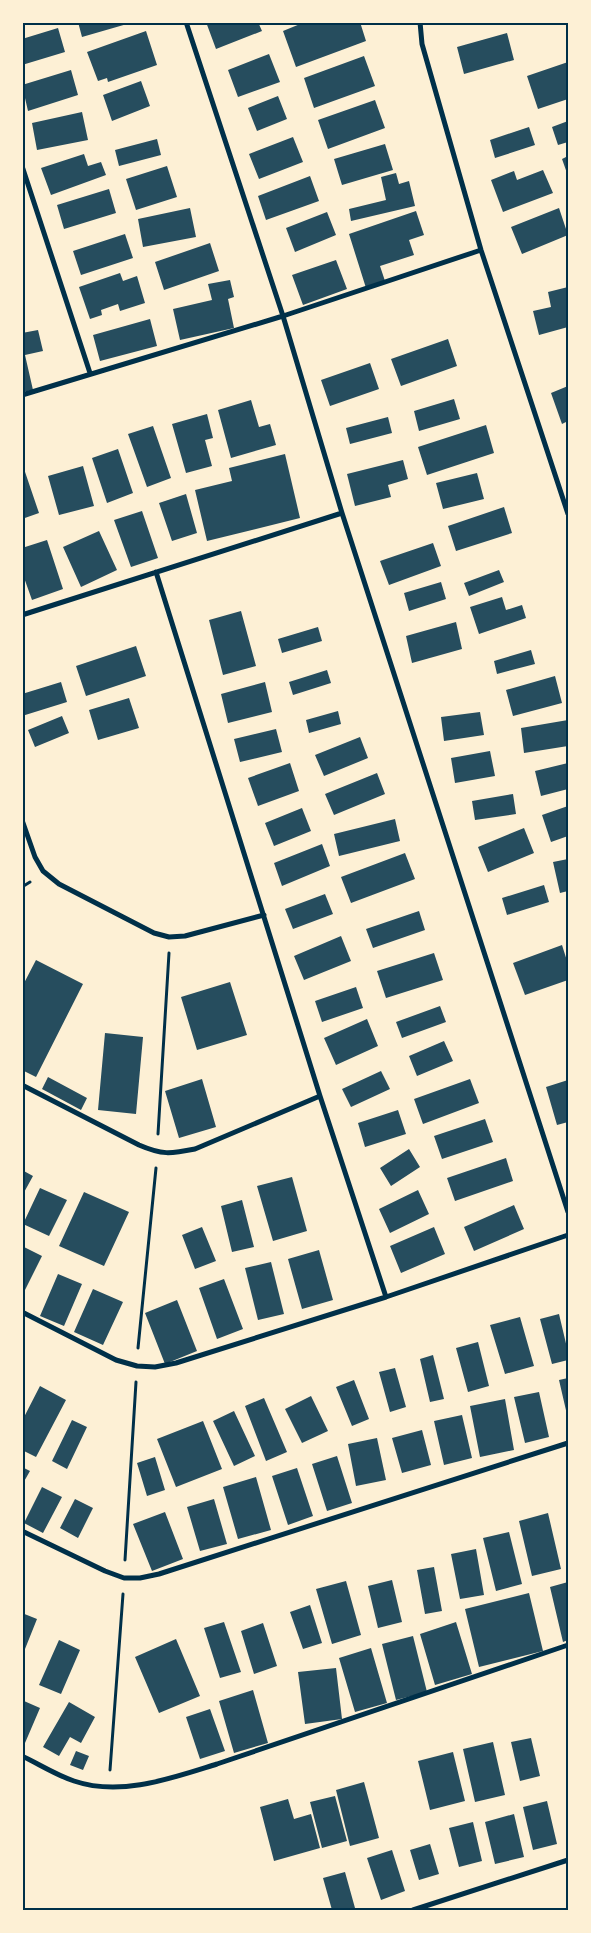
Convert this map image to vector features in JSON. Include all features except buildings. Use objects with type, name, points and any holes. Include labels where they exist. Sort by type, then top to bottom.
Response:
[{"type":"street","points":[[186,22],[283,316],[342,513],[568,1212]]},
{"type":"street","points":[[420,22],[422,44],[482,250],[568,514]]},
{"type":"street","points":[[22,166],[90,374]]},
{"type":"street","points":[[22,395],[283,316],[482,250]]},
{"type":"street","points":[[22,615],[342,513]]},
{"type":"street","points":[[156,572],[320,1096],[386,1297]]},
{"type":"street","points":[[22,820],[35,857],[43,871],[59,884],[154,932],[170,937],[184,936],[264,915]]},
{"type":"street","points":[[22,1085],[139,1145],[157,1152],[174,1153],[195,1149],[320,1096]]},
{"type":"street","points":[[22,1312],[116,1360],[137,1366],[155,1366],[176,1363],[386,1297],[568,1235]]},
{"type":"street","points":[[22,1531],[105,1571],[124,1578],[140,1578],[160,1574],[568,1443]]},
{"type":"street","points":[[22,1756],[74,1782],[109,1788],[128,1787],[173,1777],[217,1764],[568,1645]]},
{"type":"street","points":[[413,1910],[568,1860]]}]
